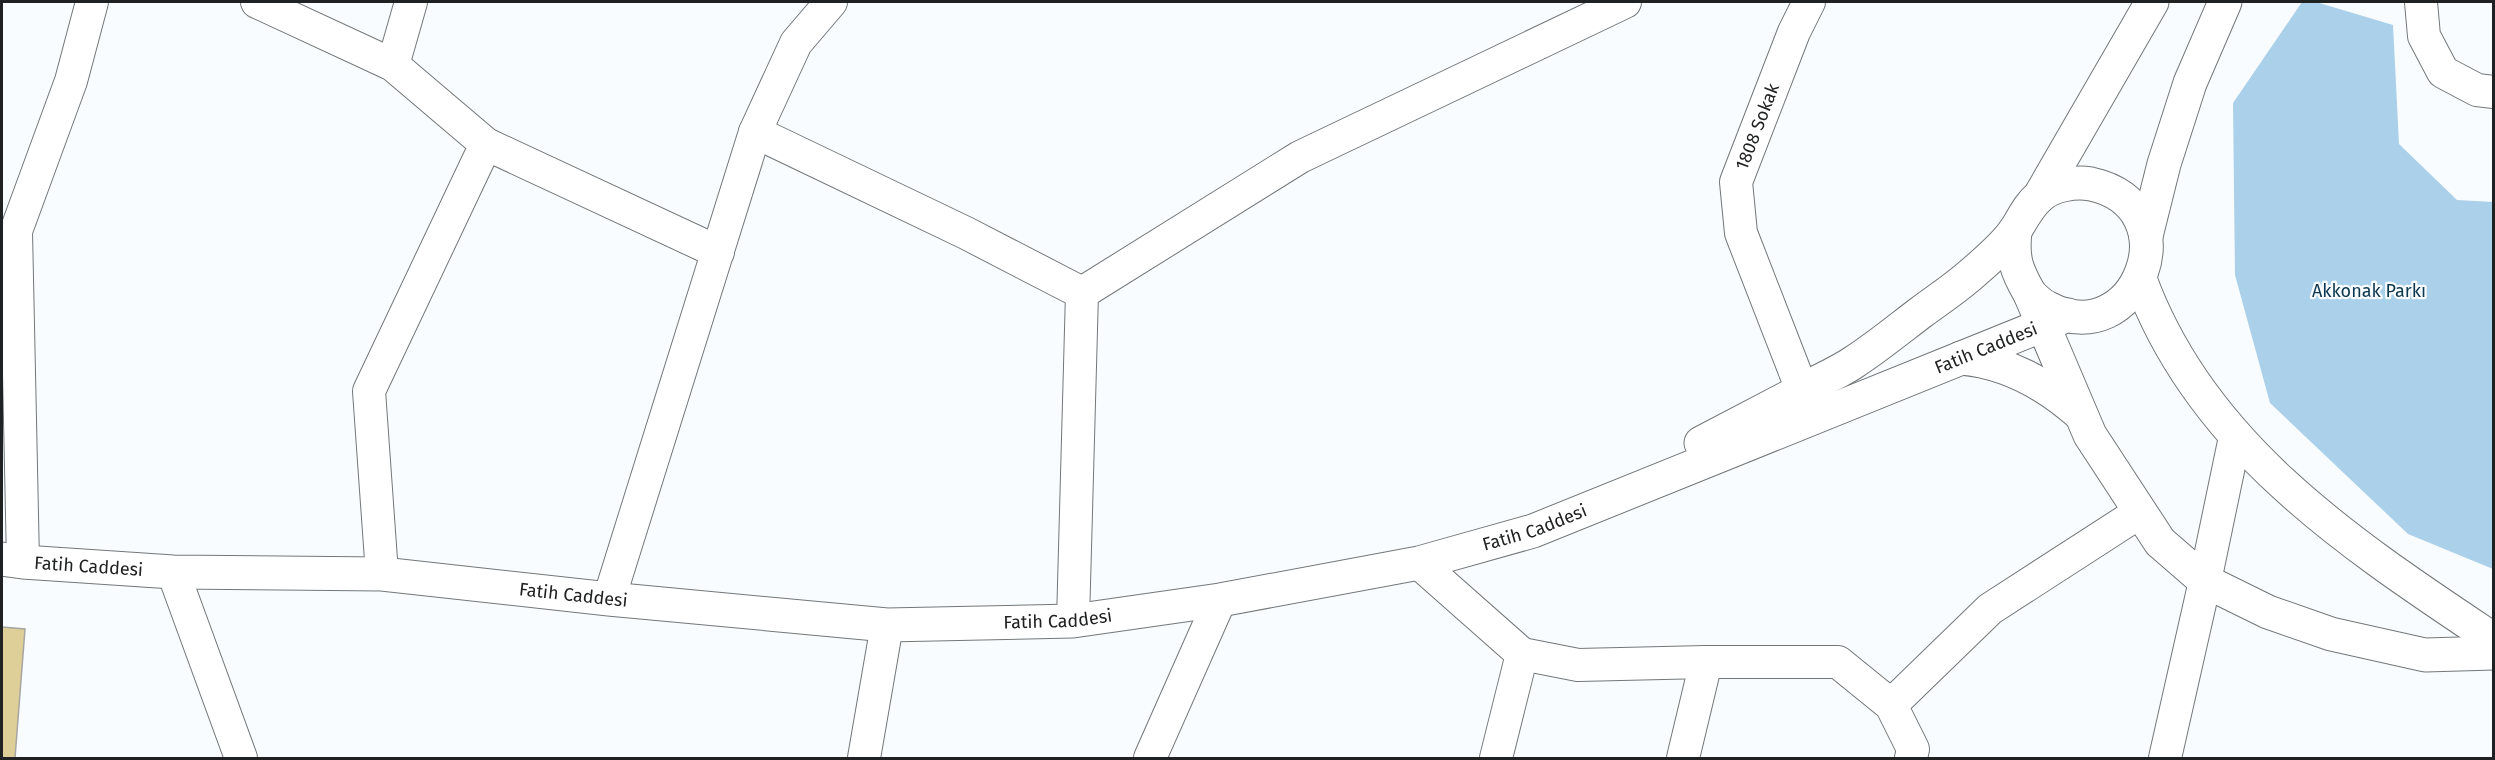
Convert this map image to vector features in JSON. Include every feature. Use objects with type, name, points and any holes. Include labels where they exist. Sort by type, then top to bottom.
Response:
[{"type":"main road","points":[[1533,531],[1854,362],[1967,279],[2015,231],[2025,210],[2041,195],[2098,100],[2152,2]]},
{"type":"main road","points":[[2055,321],[2090,316],[2110,310],[2128,297],[2140,279],[2146,258],[2146,236],[2164,164],[2190,83],[2225,2]]},
{"type":"main road","points":[[2041,195],[2062,185],[2084,183],[2106,188],[2124,199],[2138,216],[2146,236]]},
{"type":"main road","points":[[2015,231],[2013,253],[2018,275],[2030,294],[2055,321],[2081,416],[2090,435],[2160,542],[2205,581],[2268,612],[2331,634],[2425,655],[2493,653]]},
{"type":"main road","points":[[2140,279],[2153,315],[2187,373],[2235,437],[2283,484],[2346,538],[2493,640]]},
{"type":"main road","name":"Fatih Caddesi","points":[[12,560],[173,572],[382,574],[609,599],[887,624],[1072,621],[1220,600],[1419,563],[1533,531],[2055,321]]},
{"type":"main road","points":[[1961,358],[1986,360],[2011,369],[2059,396],[2081,416]]},
{"type":"street","points":[[12,560],[9,231],[71,81],[92,2]]},
{"type":"street","points":[[257,2],[393,65],[486,144],[718,252]]},
{"type":"street","points":[[393,65],[411,2]]},
{"type":"street","points":[[1082,293],[1300,157],[1625,2]]},
{"type":"street","name":"1808 Sokak","points":[[1802,390],[1741,233],[1736,182],[1794,32],[1809,2]]},
{"type":"street","points":[[2421,2],[2424,36],[2443,72],[2477,90],[2493,92]]},
{"type":"street","points":[[609,599],[755,132],[796,43],[827,4]]},
{"type":"street","points":[[755,132],[966,233],[1082,293]]},
{"type":"street","points":[[382,574],[369,391],[486,144]]},
{"type":"street","points":[[1072,621],[1082,293]]},
{"type":"street","points":[[2165,759],[2235,437]]},
{"type":"street","points":[[1891,705],[1990,609],[2140,512]]},
{"type":"street","points":[[1419,563],[1522,654],[1578,665],[1838,662],[1891,705],[1913,749],[1911,759]]},
{"type":"street","points":[[173,572],[241,759]]},
{"type":"street","points":[[1150,759],[1220,600]]},
{"type":"street","points":[[864,759],[887,624]]},
{"type":"street","points":[[1496,759],[1522,654]]},
{"type":"street","points":[[1683,759],[1706,662]]},
{"type":"green space","name":"Akkonak Parkı","points":[[2302,2],[2316,2],[2393,25],[2399,144],[2457,200],[2493,202],[2493,569],[2408,534],[2270,403],[2235,275],[2233,103]]},
{"type":"building","points":[[2,627],[25,629],[15,758],[2,758]]}]
